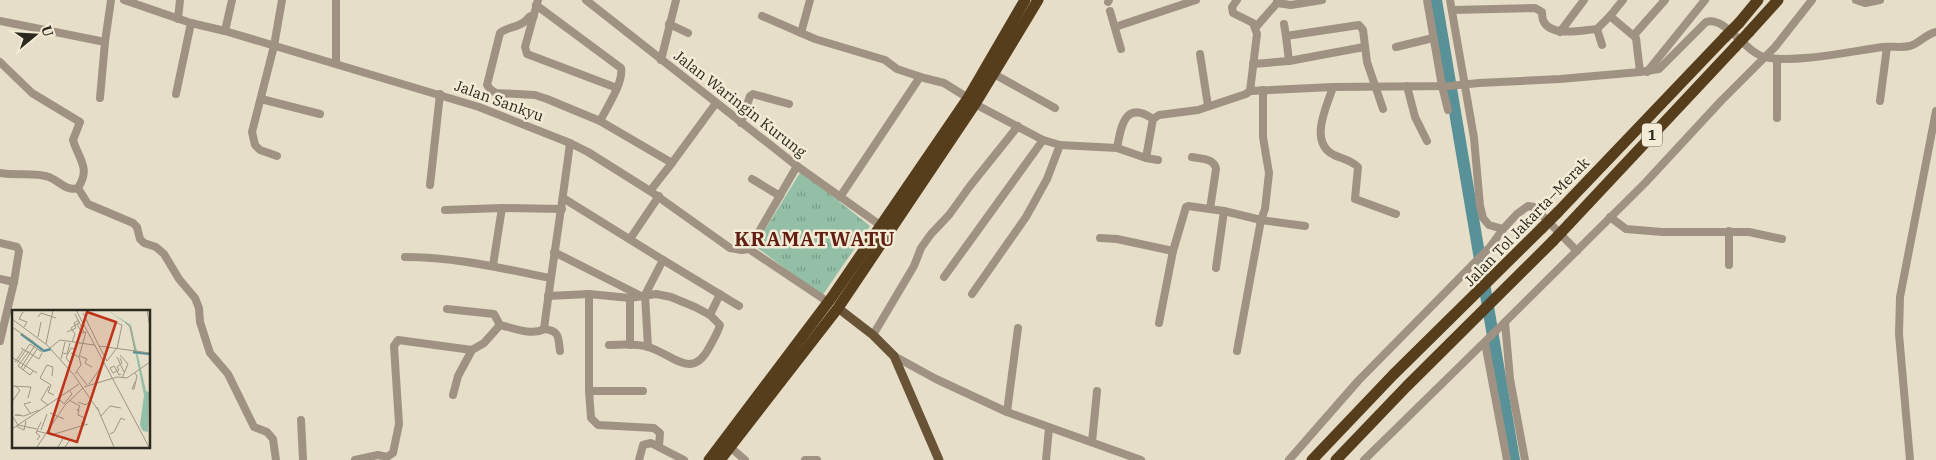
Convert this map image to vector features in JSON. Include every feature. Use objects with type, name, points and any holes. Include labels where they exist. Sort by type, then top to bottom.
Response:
[{"type":"highway","points":[[720,460],[833,305],[971,101],[1025,0]]},
{"type":"highway","points":[[709,460],[833,305],[880,225],[971,101],[994,74],[1038,0]]},
{"type":"highway","name":"Jalan Tol Jakarta–Merak","points":[[1312,460],[1393,375],[1558,212],[1739,23],[1758,0]]},
{"type":"highway","name":"Jalan Tol Jakarta–Merak","points":[[1336,460],[1406,387],[1553,241],[1778,0]]},
{"type":"main road","points":[[833,305],[873,335],[894,356],[939,460]]},
{"type":"street","points":[[100,98],[111,0]]},
{"type":"street","name":"Jalan Sankyu","points":[[124,0],[134,1],[191,23],[226,30],[274,46],[479,106],[570,144],[588,152],[658,196],[730,248],[749,249],[833,305]]},
{"type":"street","points":[[178,19],[180,0]]},
{"type":"street","points":[[226,30],[232,0]]},
{"type":"street","points":[[277,156],[260,150],[254,145],[252,132],[274,46],[282,0]]},
{"type":"street","points":[[336,0],[336,63]]},
{"type":"street","name":"Jalan Waringin Kurung","points":[[586,0],[597,3],[661,60],[741,123],[797,166],[880,225]]},
{"type":"street","points":[[661,60],[676,0]]},
{"type":"street","points":[[801,33],[810,0]]},
{"type":"street","points":[[1115,27],[1196,0]]},
{"type":"street","points":[[1237,0],[1232,7],[1233,13],[1253,23],[1256,27],[1257,34],[1250,91]]},
{"type":"street","points":[[1256,27],[1277,2],[1290,5],[1322,0]]},
{"type":"street","points":[[1427,0],[1433,38],[1445,86],[1448,110]]},
{"type":"street","points":[[1450,0],[1462,84],[1474,138],[1482,214],[1489,225],[1502,228]]},
{"type":"street","points":[[1560,32],[1584,0]]},
{"type":"street","points":[[1452,10],[1535,8],[1542,12],[1543,20],[1553,30],[1560,32],[1597,29],[1623,0]]},
{"type":"street","points":[[1634,35],[1665,0]]},
{"type":"street","points":[[1643,72],[1705,0]]},
{"type":"street","points":[[1364,460],[1541,288],[1576,250],[1645,183],[1720,101],[1778,44],[1812,0]]},
{"type":"street","points":[[1856,0],[1865,3],[1880,0]]},
{"type":"street","points":[[600,121],[617,88],[622,72],[621,68],[537,2],[525,46],[527,54],[617,88]]},
{"type":"street","points":[[1110,11],[1121,49]]},
{"type":"street","points":[[534,15],[524,22],[505,29],[500,33],[488,87],[496,92],[535,95],[548,99],[600,121],[672,163]]},
{"type":"street","points":[[762,16],[826,43],[885,60],[897,69],[944,83],[971,101],[1043,140],[1060,145],[1117,148],[1158,160]]},
{"type":"street","points":[[1610,16],[1634,35],[1643,72]]},
{"type":"street","points":[[0,21],[105,42]]},
{"type":"street","points":[[1146,158],[1153,119],[1159,115],[1198,110],[1250,91],[1333,87],[1445,86],[1643,72],[1656,70],[1661,67],[1706,22],[1710,21],[1719,22],[1756,54],[1777,59],[1886,46],[1911,45],[1923,39],[1929,33],[1936,32]]},
{"type":"street","points":[[176,94],[191,23]]},
{"type":"street","points":[[669,24],[688,33]]},
{"type":"street","points":[[1284,24],[1289,61]]},
{"type":"street","points":[[1286,36],[1360,26],[1363,30],[1364,48],[1370,70],[1383,109]]},
{"type":"street","points":[[1597,29],[1602,45]]},
{"type":"street","points":[[1396,47],[1433,38]]},
{"type":"street","points":[[1880,101],[1886,46]]},
{"type":"street","points":[[1253,64],[1289,61],[1364,48]]},
{"type":"street","points":[[1200,54],[1208,106]]},
{"type":"street","points":[[1777,59],[1777,118]]},
{"type":"street","points":[[0,62],[32,93],[80,122],[73,140],[85,173],[78,188]]},
{"type":"street","points":[[994,74],[1056,108]]},
{"type":"street","points":[[840,197],[920,77]]},
{"type":"street","points":[[1407,86],[1415,117],[1427,140]]},
{"type":"street","points":[[1333,87],[1320,129],[1324,145],[1332,154],[1354,163],[1358,168],[1355,199],[1396,214]]},
{"type":"street","points":[[1237,351],[1265,209],[1269,173],[1263,137],[1263,90]]},
{"type":"street","points":[[430,185],[440,94]]},
{"type":"street","points":[[741,123],[750,96],[753,94],[789,104]]},
{"type":"street","points":[[261,99],[320,114]]},
{"type":"street","points":[[650,191],[716,103]]},
{"type":"street","points":[[1910,460],[1899,334],[1900,297],[1936,111]]},
{"type":"street","points":[[1117,148],[1121,126],[1126,116],[1130,113],[1145,114],[1153,119]]},
{"type":"street","points":[[873,335],[914,266],[921,248],[1018,126]]},
{"type":"street","points":[[944,277],[1043,140]]},
{"type":"street","points":[[544,330],[570,144]]},
{"type":"street","points":[[972,294],[1026,217],[1047,179],[1060,145]]},
{"type":"street","points":[[1192,157],[1211,161],[1215,164],[1216,169],[1210,209]]},
{"type":"street","points":[[749,249],[797,166]]},
{"type":"street","points":[[0,173],[48,176],[69,189],[78,188]]},
{"type":"street","points":[[752,179],[780,196]]},
{"type":"street","points":[[78,188],[88,204],[133,223],[137,227],[140,239],[144,243],[156,247],[164,254],[179,279],[195,298],[210,353],[228,374],[254,427],[267,432],[273,439],[276,460]]},
{"type":"street","points":[[630,239],[658,196]]},
{"type":"street","points":[[563,198],[739,306]]},
{"type":"street","points":[[1289,460],[1358,381],[1490,247],[1502,228],[1522,209],[1528,206],[1534,207],[1576,250]]},
{"type":"street","points":[[1159,323],[1173,251],[1186,207],[1224,211],[1262,220],[1305,226]]},
{"type":"street","points":[[445,210],[502,208],[562,209]]},
{"type":"street","points":[[493,265],[502,208]]},
{"type":"street","points":[[1216,268],[1224,211]]},
{"type":"street","points":[[1610,217],[1626,229],[1662,232],[1749,232],[1782,239]]},
{"type":"street","points":[[1729,231],[1729,265]]},
{"type":"street","points":[[1100,238],[1117,239],[1173,251]]},
{"type":"street","points":[[0,244],[17,247],[19,250],[14,282],[4,313],[0,341]]},
{"type":"street","points":[[554,252],[643,296]]},
{"type":"street","points":[[405,258],[447,259],[493,265],[550,278]]},
{"type":"street","points":[[648,347],[643,296],[663,260]]},
{"type":"street","points":[[0,279],[14,282]]},
{"type":"street","points":[[548,296],[589,294],[630,298],[656,294],[678,298],[719,322],[719,329],[706,354],[699,362],[692,364],[671,359],[648,347],[609,345]]},
{"type":"street","points":[[589,294],[588,391],[590,412],[594,422],[598,425],[654,428],[660,434],[659,446]]},
{"type":"street","points":[[710,316],[720,294]]},
{"type":"street","points":[[630,298],[630,345]]},
{"type":"street","points":[[447,309],[494,314],[500,325],[531,332],[552,330],[556,333],[560,351]]},
{"type":"street","points":[[1503,324],[1513,400],[1525,460]]},
{"type":"street","points":[[452,395],[458,376],[472,350],[484,342],[500,325]]},
{"type":"street","points":[[1007,412],[1018,328]]},
{"type":"street","points":[[355,460],[378,455],[387,457],[394,453],[399,424],[394,346],[398,340],[472,350]]},
{"type":"street","points":[[1487,340],[1507,460]]},
{"type":"street","points":[[894,356],[936,379],[1007,412],[1092,442],[1121,456],[1141,460]]},
{"type":"street","points":[[588,391],[643,391]]},
{"type":"street","points":[[1092,442],[1097,391]]},
{"type":"street","points":[[301,420],[303,460]]},
{"type":"street","points":[[1046,460],[1049,428]]},
{"type":"street","points":[[638,460],[643,445],[651,442],[684,460]]},
{"type":"street","points":[[730,447],[746,460]]},
{"type":"street","points":[[805,460],[817,460]]},
{"type":"green space","points":[[801,171],[870,226],[822,296],[755,246]]},
{"type":"waterway","points":[[1436,0],[1514,460]]},
{"type":"district","name":"KRAMATWATU","points":[[815,239]]}]
